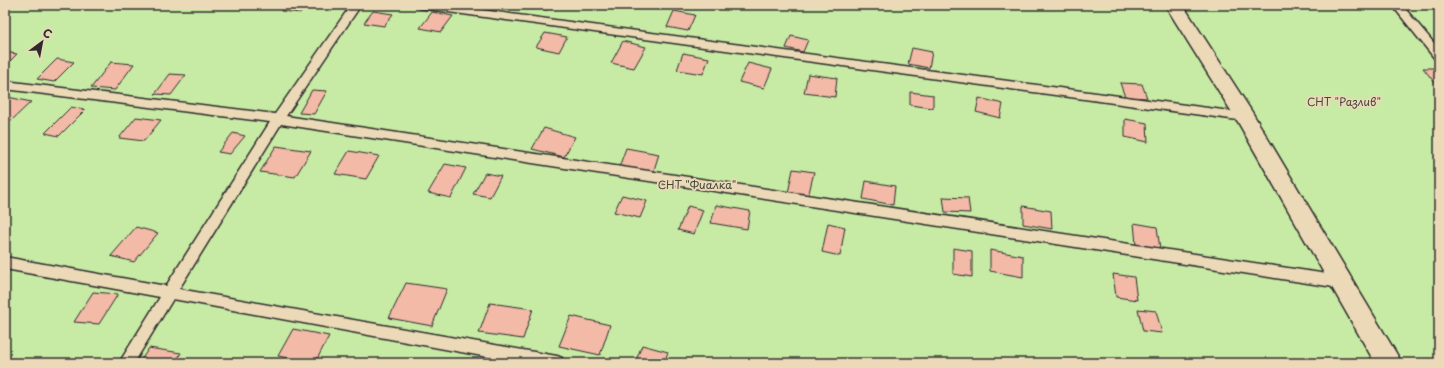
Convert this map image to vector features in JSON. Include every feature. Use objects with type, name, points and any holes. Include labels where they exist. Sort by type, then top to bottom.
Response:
[{"type":"street","points":[[1174,5],[1244,117],[1389,363]]},
{"type":"lane","points":[[126,363],[278,119],[356,5]]},
{"type":"lane","points":[[419,5],[1244,117]]},
{"type":"lane","points":[[1397,5],[1439,56]]},
{"type":"lane","points":[[5,85],[278,119],[1340,282]]},
{"type":"lane","points":[[5,264],[171,292],[557,363]]},
{"type":"green space","name":"СНТ \"Фиалка\"","points":[[5,5],[1439,5],[1439,363],[5,363]]},
{"type":"building","points":[[226,5],[251,5],[249,8]]},
{"type":"building","points":[[285,5],[306,5],[301,13],[281,11]]},
{"type":"building","points":[[550,5],[547,10],[525,6]]},
{"type":"building","points":[[373,11],[393,14],[384,26],[364,23]]},
{"type":"building","points":[[674,11],[695,15],[688,31],[667,27]]},
{"type":"building","points":[[432,12],[453,16],[441,32],[420,28]]},
{"type":"building","points":[[545,33],[567,37],[559,52],[536,47]]},
{"type":"building","points":[[791,36],[808,40],[803,52],[786,48]]},
{"type":"building","points":[[623,41],[646,47],[634,68],[611,63]]},
{"type":"building","points":[[912,48],[932,52],[929,68],[908,64]]},
{"type":"building","points":[[5,52],[17,54],[5,66]]},
{"type":"building","points":[[683,53],[709,58],[703,74],[677,70]]},
{"type":"building","points":[[57,59],[74,62],[54,82],[37,79]]},
{"type":"building","points":[[111,62],[134,64],[115,90],[91,88]]},
{"type":"building","points":[[748,63],[772,69],[764,88],[739,82]]},
{"type":"building","points":[[1423,68],[1433,68],[1439,76],[1439,88]]},
{"type":"building","points":[[170,74],[186,75],[171,95],[155,94]]},
{"type":"building","points":[[808,74],[837,78],[835,97],[804,93]]},
{"type":"building","points":[[1120,83],[1142,84],[1147,98],[1125,97]]},
{"type":"building","points":[[312,90],[327,91],[314,114],[299,113]]},
{"type":"building","points":[[910,92],[933,95],[933,108],[910,105]]},
{"type":"building","points":[[8,97],[31,102],[12,120],[5,119],[5,101]]},
{"type":"building","points":[[979,98],[1003,104],[1000,118],[976,112]]},
{"type":"building","points":[[71,107],[85,110],[59,136],[45,133]]},
{"type":"building","points":[[136,117],[161,120],[144,141],[119,138]]},
{"type":"building","points":[[1125,119],[1147,123],[1148,142],[1125,137]]},
{"type":"building","points":[[544,128],[575,137],[564,157],[532,149]]},
{"type":"building","points":[[233,133],[245,136],[230,154],[218,152]]},
{"type":"building","points":[[276,146],[311,151],[295,177],[260,172]]},
{"type":"building","points":[[626,148],[659,154],[653,173],[619,167]]},
{"type":"building","points":[[349,151],[379,156],[366,179],[335,174]]},
{"type":"building","points":[[445,164],[466,168],[451,198],[428,193]]},
{"type":"building","points":[[793,169],[814,172],[808,197],[788,193]]},
{"type":"building","points":[[485,173],[501,176],[490,197],[473,194]]},
{"type":"building","points":[[866,181],[895,186],[893,205],[863,199]]},
{"type":"building","points":[[622,195],[647,201],[640,218],[614,212]]},
{"type":"building","points":[[943,197],[968,198],[970,213],[945,212]]},
{"type":"building","points":[[716,205],[750,211],[747,229],[711,223]]},
{"type":"building","points":[[688,206],[703,210],[694,234],[678,230]]},
{"type":"building","points":[[1023,206],[1051,211],[1052,229],[1023,224]]},
{"type":"building","points":[[828,223],[845,227],[840,256],[822,252]]},
{"type":"building","points":[[1134,223],[1157,227],[1160,249],[1136,245]]},
{"type":"building","points":[[136,227],[158,233],[134,262],[111,256]]},
{"type":"building","points":[[953,248],[972,251],[972,277],[953,274]]},
{"type":"building","points":[[990,250],[1023,256],[1023,277],[990,271]]},
{"type":"building","points":[[1113,274],[1134,277],[1137,300],[1116,297]]},
{"type":"building","points":[[406,283],[447,289],[432,326],[389,318]]},
{"type":"building","points":[[93,292],[118,294],[99,324],[74,322]]},
{"type":"building","points":[[490,303],[533,309],[523,339],[479,333]]},
{"type":"building","points":[[1138,309],[1156,311],[1162,333],[1143,331]]},
{"type":"building","points":[[571,316],[610,325],[600,355],[559,346]]},
{"type":"building","points":[[293,329],[329,336],[315,363],[278,356]]},
{"type":"building","points":[[642,345],[668,352],[664,363],[635,363]]},
{"type":"building","points":[[149,348],[181,353],[175,363],[139,363]]},
{"type":"park label","name":"СНТ \"Разлив\"","points":[[1344,101]]}]
